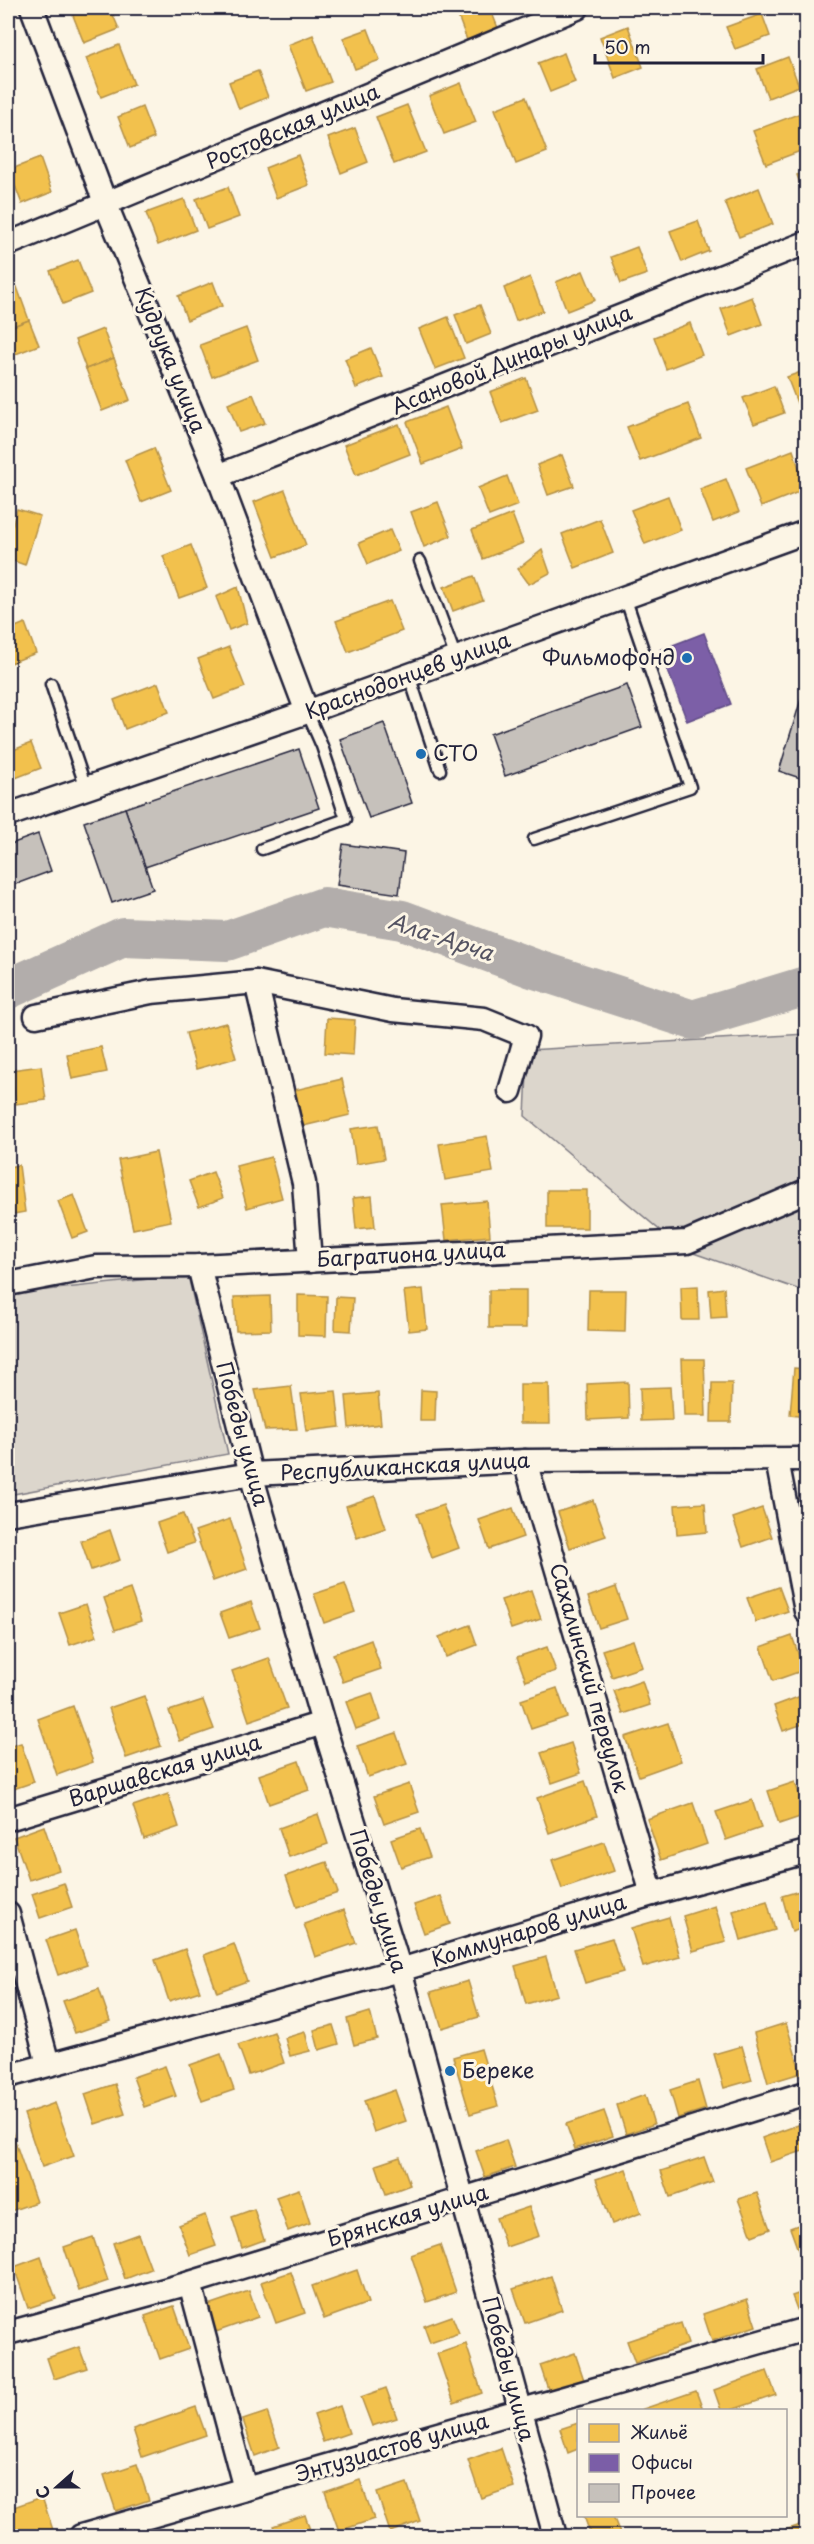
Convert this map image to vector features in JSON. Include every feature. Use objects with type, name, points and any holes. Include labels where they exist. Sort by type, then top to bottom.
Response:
[{"type":"street","name":"Кудрука улица","points":[[32,8],[106,205],[218,476],[307,712]]},
{"type":"street","name":"Ростовская улица","points":[[8,244],[577,8]]},
{"type":"street","name":"Асановой Динары улица","points":[[218,476],[807,243]]},
{"type":"street","name":"Краснодонцев улица","points":[[8,815],[307,712],[807,532]]},
{"type":"street","points":[[256,982],[303,1183],[310,1261]]},
{"type":"street","points":[[36,1016],[151,992],[256,982],[393,1010],[484,1019],[526,1036],[510,1091]]},
{"type":"street","name":"Багратиона улица","points":[[8,1284],[96,1267],[199,1266],[687,1242],[807,1191]]},
{"type":"street","name":"Победы улица","points":[[199,1266],[251,1474],[323,1723],[400,1970],[555,2536]]},
{"type":"street","name":"Республиканская улица","points":[[8,1514],[251,1474],[525,1461],[807,1459]]},
{"type":"street","points":[[777,1460],[807,1611]]},
{"type":"street","name":"Сахалинский переулок","points":[[525,1461],[652,1894]]},
{"type":"street","name":"Варшавская улица","points":[[8,1819],[323,1723]]},
{"type":"street","name":"Коммунаров улица","points":[[8,2076],[400,1970],[652,1894],[807,1852]]},
{"type":"street","points":[[8,1914],[48,2064]]},
{"type":"street","name":"Брянская улица","points":[[8,2333],[190,2283],[807,2093]]},
{"type":"street","points":[[190,2283],[245,2489]]},
{"type":"street","name":"Энтузиастов улица","points":[[81,2536],[807,2329]]},
{"type":"lane","points":[[420,561],[456,658]]},
{"type":"lane","points":[[534,839],[690,787],[625,597]]},
{"type":"lane","points":[[409,675],[440,770]]},
{"type":"lane","points":[[51,684],[86,788]]},
{"type":"lane","points":[[262,849],[346,819],[322,746],[307,712]]},
{"type":"shaded area","points":[[806,1034],[806,1292],[682,1249],[525,1116],[528,1050]]},
{"type":"shaded area","points":[[188,1275],[228,1454],[8,1495],[8,1294]]},
{"type":"building: Жильё","points":[[87,8],[110,8],[119,29],[84,43],[72,13]]},
{"type":"building: Жильё","points":[[455,8],[490,8],[498,28],[467,40]]},
{"type":"building: Жильё","points":[[762,14],[770,36],[735,49],[726,27]]},
{"type":"building: Жильё","points":[[628,26],[643,67],[615,78],[600,37]]},
{"type":"building: Жильё","points":[[368,29],[380,60],[355,69],[343,38]]},
{"type":"building: Жильё","points":[[313,35],[331,82],[306,91],[288,45]]},
{"type":"building: Жильё","points":[[119,45],[134,84],[101,97],[86,58]]},
{"type":"building: Жильё","points":[[564,53],[575,82],[550,92],[538,63]]},
{"type":"building: Жильё","points":[[788,57],[799,86],[768,98],[757,69]]},
{"type":"building: Жильё","points":[[258,71],[268,97],[239,109],[229,82]]},
{"type":"building: Жильё","points":[[461,83],[476,122],[444,134],[429,96]]},
{"type":"building: Жильё","points":[[526,97],[547,152],[516,164],[495,109]]},
{"type":"building: Жильё","points":[[407,105],[426,152],[394,164],[376,117]]},
{"type":"building: Жильё","points":[[142,107],[154,138],[130,148],[118,117]]},
{"type":"building: Жильё","points":[[806,111],[806,149],[766,164],[753,131]]},
{"type":"building: Жильё","points":[[355,128],[368,162],[341,173],[328,138]]},
{"type":"building: Жильё","points":[[298,155],[309,185],[276,198],[265,168]]},
{"type":"building: Жильё","points":[[40,158],[52,192],[22,204],[9,170]]},
{"type":"building: Жильё","points":[[806,172],[806,200],[797,175]]},
{"type":"building: Жильё","points":[[228,187],[239,217],[207,229],[196,199]]},
{"type":"building: Жильё","points":[[759,188],[773,224],[739,237],[725,202]]},
{"type":"building: Жильё","points":[[184,199],[196,230],[158,245],[146,213]]},
{"type":"building: Жильё","points":[[698,221],[709,251],[682,262],[670,231]]},
{"type":"building: Жильё","points":[[637,247],[647,274],[621,283],[611,257]]},
{"type":"building: Жильё","points":[[78,260],[91,293],[63,304],[50,271]]},
{"type":"building: Жильё","points":[[583,271],[595,300],[567,311],[556,282]]},
{"type":"building: Жильё","points":[[530,277],[543,311],[516,321],[504,288]]},
{"type":"building: Жильё","points":[[213,282],[222,306],[187,320],[178,296]]},
{"type":"building: Жильё","points":[[17,287],[29,320],[8,328],[8,291]]},
{"type":"building: Жильё","points":[[752,297],[762,324],[731,336],[721,309]]},
{"type":"building: Жильё","points":[[480,305],[491,334],[466,344],[455,315]]},
{"type":"building: Жильё","points":[[448,317],[464,358],[435,369],[419,329]]},
{"type":"building: Жильё","points":[[29,320],[39,345],[8,357],[8,328]]},
{"type":"building: Жильё","points":[[690,323],[702,355],[666,369],[654,337]]},
{"type":"building: Жильё","points":[[246,328],[258,360],[212,377],[200,345]]},
{"type":"building: Жильё","points":[[103,329],[114,358],[86,369],[75,340]]},
{"type":"building: Жильё","points":[[371,348],[383,377],[356,388],[345,359]]},
{"type":"building: Жильё","points":[[114,358],[130,400],[102,411],[86,369]]},
{"type":"building: Жильё","points":[[806,370],[806,399],[797,403],[787,377]]},
{"type":"building: Жильё","points":[[526,378],[538,410],[502,423],[490,392]]},
{"type":"building: Жильё","points":[[774,386],[784,413],[754,424],[743,398]]},
{"type":"building: Жильё","points":[[253,394],[265,423],[239,432],[228,404]]},
{"type":"building: Жильё","points":[[688,404],[701,438],[640,461],[627,427]]},
{"type":"building: Жильё","points":[[446,407],[462,449],[423,464],[407,422]]},
{"type":"building: Жильё","points":[[399,424],[410,454],[356,475],[344,445]]},
{"type":"building: Жильё","points":[[154,448],[171,490],[141,502],[125,460]]},
{"type":"building: Жильё","points":[[793,450],[806,489],[761,507],[746,468]]},
{"type":"building: Жильё","points":[[562,455],[574,486],[548,495],[537,465]]},
{"type":"building: Жильё","points":[[507,476],[518,505],[489,516],[478,488]]},
{"type":"building: Жильё","points":[[726,479],[739,512],[713,522],[700,489]]},
{"type":"building: Жильё","points":[[285,490],[306,545],[275,557],[254,502]]},
{"type":"building: Жильё","points":[[668,496],[681,530],[645,544],[631,510]]},
{"type":"building: Жильё","points":[[438,502],[451,536],[424,547],[411,512]]},
{"type":"building: Жильё","points":[[17,509],[40,516],[25,565],[8,559],[8,540]]},
{"type":"building: Жильё","points":[[512,514],[523,543],[483,559],[472,530]]},
{"type":"building: Жильё","points":[[600,519],[613,553],[575,568],[562,534]]},
{"type":"building: Жильё","points":[[390,530],[399,551],[368,564],[359,543]]},
{"type":"building: Жильё","points":[[191,545],[207,588],[179,598],[163,556]]},
{"type":"building: Жильё","points":[[542,550],[550,573],[529,584],[518,569]]},
{"type":"building: Жильё","points":[[474,576],[483,600],[453,611],[444,587]]},
{"type":"building: Жильё","points":[[238,587],[247,623],[229,630],[216,597]]},
{"type":"building: Жильё","points":[[390,601],[402,631],[348,652],[336,621]]},
{"type":"building: Жильё","points":[[25,623],[36,653],[8,664],[8,630]]},
{"type":"building: Жильё","points":[[229,647],[245,687],[214,699],[198,659]]},
{"type":"building: Жильё","points":[[158,683],[169,712],[125,729],[114,700]]},
{"type":"building: Жильё","points":[[31,743],[41,768],[8,781],[8,752]]},
{"type":"building: Жильё","points":[[327,1018],[355,1020],[353,1055],[325,1053]]},
{"type":"building: Жильё","points":[[226,1023],[236,1058],[196,1069],[186,1033]]},
{"type":"building: Жильё","points":[[101,1047],[107,1072],[72,1079],[67,1054]]},
{"type":"building: Жильё","points":[[41,1066],[46,1100],[16,1104],[11,1070]]},
{"type":"building: Жильё","points":[[342,1079],[350,1115],[303,1126],[295,1090]]},
{"type":"building: Жильё","points":[[378,1125],[384,1159],[356,1164],[351,1129]]},
{"type":"building: Жильё","points":[[487,1136],[493,1172],[445,1180],[439,1144]]},
{"type":"building: Жильё","points":[[156,1152],[171,1221],[133,1229],[118,1160]]},
{"type":"building: Жильё","points":[[271,1157],[282,1198],[247,1208],[236,1166]]},
{"type":"building: Жильё","points":[[19,1165],[25,1212],[8,1215],[8,1167]]},
{"type":"building: Жильё","points":[[213,1172],[223,1198],[199,1207],[189,1181]]},
{"type":"building: Жильё","points":[[547,1190],[587,1190],[587,1228],[547,1228]]},
{"type":"building: Жильё","points":[[74,1195],[88,1232],[72,1238],[58,1201]]},
{"type":"building: Жильё","points":[[372,1196],[375,1227],[356,1229],[353,1198]]},
{"type":"building: Жильё","points":[[487,1201],[490,1236],[446,1240],[442,1205]]},
{"type":"building: Жильё","points":[[698,1286],[699,1320],[682,1320],[681,1287]]},
{"type":"building: Жильё","points":[[724,1288],[726,1317],[711,1318],[709,1290]]},
{"type":"building: Жильё","points":[[423,1289],[427,1329],[409,1331],[404,1291]]},
{"type":"building: Жильё","points":[[489,1290],[526,1290],[526,1328],[489,1328]]},
{"type":"building: Жильё","points":[[589,1290],[626,1290],[625,1332],[588,1331]]},
{"type":"building: Жильё","points":[[298,1295],[327,1296],[326,1336],[298,1335]]},
{"type":"building: Жильё","points":[[270,1296],[271,1330],[236,1331],[234,1297]]},
{"type":"building: Жильё","points":[[336,1297],[353,1298],[351,1331],[335,1330]]},
{"type":"building: Жильё","points":[[682,1359],[704,1359],[706,1416],[684,1416]]},
{"type":"building: Жильё","points":[[794,1368],[806,1369],[806,1417],[790,1415]]},
{"type":"building: Жильё","points":[[628,1382],[629,1418],[588,1420],[587,1384]]},
{"type":"building: Жильё","points":[[712,1383],[732,1383],[731,1422],[711,1422]]},
{"type":"building: Жильё","points":[[520,1384],[549,1384],[550,1423],[520,1423]]},
{"type":"building: Жильё","points":[[291,1386],[297,1429],[265,1430],[255,1390]]},
{"type":"building: Жильё","points":[[670,1387],[672,1420],[641,1421],[640,1388]]},
{"type":"building: Жильё","points":[[421,1390],[436,1391],[435,1421],[420,1421]]},
{"type":"building: Жильё","points":[[336,1391],[340,1427],[306,1431],[301,1394]]},
{"type":"building: Жильё","points":[[378,1393],[381,1424],[349,1428],[346,1396]]},
{"type":"building: Жильё","points":[[375,1496],[386,1528],[357,1538],[346,1506]]},
{"type":"building: Жильё","points":[[799,1497],[806,1497],[806,1527],[798,1526]]},
{"type":"building: Жильё","points":[[593,1500],[606,1536],[570,1548],[558,1512]]},
{"type":"building: Жильё","points":[[705,1503],[707,1532],[677,1535],[675,1505]]},
{"type":"building: Жильё","points":[[443,1505],[459,1548],[432,1558],[417,1514]]},
{"type":"building: Жильё","points":[[513,1508],[523,1537],[489,1549],[479,1520]]},
{"type":"building: Жильё","points":[[762,1508],[772,1537],[743,1547],[733,1518]]},
{"type":"building: Жильё","points":[[183,1514],[194,1543],[167,1552],[157,1523]]},
{"type":"building: Жильё","points":[[230,1519],[247,1569],[213,1581],[195,1531]]},
{"type":"building: Жильё","points":[[110,1530],[120,1560],[91,1570],[81,1541]]},
{"type":"building: Жильё","points":[[345,1584],[355,1612],[324,1623],[314,1594]]},
{"type":"building: Жильё","points":[[616,1587],[627,1619],[599,1628],[588,1597]]},
{"type":"building: Жильё","points":[[779,1587],[788,1611],[756,1622],[747,1598]]},
{"type":"building: Жильё","points":[[130,1589],[141,1621],[115,1630],[104,1598]]},
{"type":"building: Жильё","points":[[531,1590],[541,1619],[511,1629],[501,1600]]},
{"type":"building: Жильё","points":[[251,1602],[260,1628],[229,1638],[220,1613]]},
{"type":"building: Жильё","points":[[86,1604],[97,1636],[70,1645],[59,1613]]},
{"type":"building: Жильё","points":[[470,1625],[477,1645],[446,1657],[439,1637]]},
{"type":"building: Жильё","points":[[792,1636],[804,1670],[773,1681],[761,1647]]},
{"type":"building: Жильё","points":[[371,1640],[381,1669],[343,1682],[333,1654]]},
{"type":"building: Жильё","points":[[633,1640],[642,1667],[612,1677],[602,1650]]},
{"type":"building: Жильё","points":[[547,1647],[556,1671],[526,1681],[517,1657]]},
{"type":"building: Жильё","points":[[269,1658],[287,1708],[249,1721],[232,1671]]},
{"type":"building: Жильё","points":[[642,1681],[650,1705],[623,1714],[614,1691]]},
{"type":"building: Жильё","points":[[557,1688],[567,1717],[531,1729],[521,1700]]},
{"type":"building: Жильё","points":[[372,1693],[381,1720],[356,1729],[346,1702]]},
{"type":"building: Жильё","points":[[806,1694],[806,1723],[783,1731],[774,1706]]},
{"type":"building: Жильё","points":[[144,1696],[161,1746],[126,1758],[109,1708]]},
{"type":"building: Жильё","points":[[203,1700],[214,1729],[180,1741],[169,1711]]},
{"type":"building: Жильё","points":[[73,1706],[93,1762],[57,1775],[38,1719]]},
{"type":"building: Жильё","points":[[668,1723],[681,1761],[639,1776],[625,1737]]},
{"type":"building: Жильё","points":[[396,1733],[407,1764],[368,1777],[357,1746]]},
{"type":"building: Жильё","points":[[21,1743],[34,1782],[8,1791],[8,1747]]},
{"type":"building: Жильё","points":[[571,1743],[581,1773],[552,1783],[541,1753]]},
{"type":"building: Жильё","points":[[299,1761],[309,1790],[269,1804],[259,1775]]},
{"type":"building: Жильё","points":[[585,1781],[597,1816],[549,1833],[537,1798]]},
{"type":"building: Жильё","points":[[795,1782],[806,1815],[779,1824],[768,1791]]},
{"type":"building: Жильё","points":[[409,1784],[419,1812],[384,1824],[374,1796]]},
{"type":"building: Жильё","points":[[168,1794],[179,1827],[144,1839],[133,1806]]},
{"type":"building: Жильё","points":[[752,1800],[761,1828],[726,1840],[716,1812]]},
{"type":"building: Жильё","points":[[693,1803],[707,1844],[661,1860],[647,1819]]},
{"type":"building: Жильё","points":[[318,1814],[328,1844],[289,1857],[279,1828]]},
{"type":"building: Жильё","points":[[44,1826],[59,1870],[29,1880],[14,1837]]},
{"type":"building: Жильё","points":[[420,1829],[430,1857],[401,1867],[391,1839]]},
{"type":"building: Жильё","points":[[604,1842],[614,1871],[562,1889],[552,1860]]},
{"type":"building: Жильё","points":[[327,1862],[338,1893],[297,1907],[286,1876]]},
{"type":"building: Жильё","points":[[64,1883],[72,1907],[40,1918],[32,1894]]},
{"type":"building: Жильё","points":[[806,1889],[806,1927],[792,1932],[782,1896]]},
{"type":"building: Жильё","points":[[441,1896],[450,1924],[424,1933],[414,1905]]},
{"type":"building: Жильё","points":[[767,1901],[775,1930],[741,1940],[733,1911]]},
{"type":"building: Жильё","points":[[715,1906],[726,1942],[693,1951],[683,1916]]},
{"type":"building: Жильё","points":[[344,1910],[356,1943],[315,1957],[304,1924]]},
{"type":"building: Жильё","points":[[669,1917],[680,1957],[643,1967],[631,1928]]},
{"type":"building: Жильё","points":[[75,1930],[87,1965],[58,1975],[46,1940]]},
{"type":"building: Жильё","points":[[612,1938],[623,1972],[585,1983],[574,1949]]},
{"type":"building: Жильё","points":[[234,1944],[247,1981],[217,1992],[204,1955]]},
{"type":"building: Жильё","points":[[185,1949],[200,1991],[169,2001],[155,1960]]},
{"type":"building: Жильё","points":[[546,1957],[557,1995],[526,2004],[515,1966]]},
{"type":"building: Жильё","points":[[468,1981],[479,2017],[442,2028],[431,1992]]},
{"type":"building: Жильё","points":[[99,1989],[110,2021],[75,2033],[63,2001]]},
{"type":"building: Жильё","points":[[370,2012],[377,2039],[354,2045],[347,2019]]},
{"type":"building: Жильё","points":[[786,2023],[801,2073],[768,2083],[754,2033]]},
{"type":"building: Жильё","points":[[333,2025],[339,2044],[319,2050],[314,2030]]},
{"type":"building: Жильё","points":[[274,2032],[284,2063],[249,2075],[238,2045]]},
{"type":"building: Жильё","points":[[305,2032],[310,2051],[290,2056],[285,2038]]},
{"type":"building: Жильё","points":[[742,2046],[752,2080],[724,2088],[714,2054]]},
{"type":"building: Жильё","points":[[481,2049],[498,2106],[470,2114],[453,2057]]},
{"type":"building: Жильё","points":[[221,2054],[234,2090],[202,2101],[190,2065]]},
{"type":"building: Жильё","points":[[165,2066],[176,2096],[144,2107],[133,2077]]},
{"type":"building: Жильё","points":[[698,2081],[706,2109],[678,2118],[670,2090]]},
{"type":"building: Жильё","points":[[115,2084],[125,2114],[95,2124],[85,2094]]},
{"type":"building: Жильё","points":[[395,2090],[406,2121],[374,2132],[364,2101]]},
{"type":"building: Жильё","points":[[645,2095],[654,2124],[626,2134],[617,2105]]},
{"type":"building: Жильё","points":[[55,2103],[74,2156],[42,2167],[24,2114]]},
{"type":"building: Жильё","points":[[604,2111],[613,2136],[575,2149],[566,2124]]},
{"type":"building: Жильё","points":[[8,2121],[36,2202],[8,2212]]},
{"type":"building: Жильё","points":[[801,2124],[806,2140],[806,2150],[770,2162],[762,2138]]},
{"type":"building: Жильё","points":[[506,2140],[515,2167],[485,2177],[476,2151]]},
{"type":"building: Жильё","points":[[400,2157],[410,2185],[386,2194],[376,2165]]},
{"type":"building: Жильё","points":[[704,2157],[713,2182],[670,2197],[661,2171]]},
{"type":"building: Жильё","points":[[626,2169],[641,2213],[612,2224],[596,2179]]},
{"type":"building: Жильё","points":[[299,2189],[310,2223],[288,2231],[276,2197]]},
{"type":"building: Жильё","points":[[757,2193],[770,2229],[752,2236],[738,2199]]},
{"type":"building: Жильё","points":[[529,2207],[539,2236],[506,2247],[496,2218]]},
{"type":"building: Жильё","points":[[254,2209],[264,2240],[242,2248],[232,2217]]},
{"type":"building: Жильё","points":[[205,2215],[216,2246],[190,2255],[179,2225]]},
{"type":"building: Жильё","points":[[806,2222],[806,2247],[798,2250],[790,2228]]},
{"type":"building: Жильё","points":[[138,2234],[151,2269],[125,2279],[113,2243]]},
{"type":"building: Жильё","points":[[93,2237],[108,2281],[79,2291],[64,2247]]},
{"type":"building: Жильё","points":[[440,2245],[456,2292],[427,2302],[411,2255]]},
{"type":"building: Жильё","points":[[41,2257],[56,2299],[28,2308],[14,2267]]},
{"type":"building: Жильё","points":[[357,2270],[368,2303],[324,2319],[312,2286]]},
{"type":"building: Жильё","points":[[291,2272],[305,2313],[276,2323],[261,2282]]},
{"type":"building: Жильё","points":[[551,2276],[562,2310],[525,2323],[513,2289]]},
{"type":"building: Жильё","points":[[249,2291],[258,2317],[213,2333],[205,2306]]},
{"type":"building: Жильё","points":[[806,2291],[806,2318],[801,2320],[792,2296]]},
{"type":"building: Жильё","points":[[747,2299],[756,2326],[712,2341],[703,2314]]},
{"type":"building: Жильё","points":[[174,2306],[189,2349],[160,2359],[145,2316]]},
{"type":"building: Жильё","points":[[452,2316],[459,2333],[430,2343],[424,2326]]},
{"type":"building: Жильё","points":[[681,2323],[688,2344],[635,2363],[627,2341]]},
{"type":"building: Жильё","points":[[466,2344],[482,2393],[454,2403],[437,2354]]},
{"type":"building: Жильё","points":[[79,2347],[87,2368],[54,2379],[47,2358]]},
{"type":"building: Жильё","points":[[575,2353],[584,2380],[549,2392],[540,2365]]},
{"type":"building: Жильё","points":[[767,2371],[776,2395],[734,2409],[721,2409],[714,2390]]},
{"type":"building: Жильё","points":[[386,2388],[397,2418],[372,2426],[361,2397]]},
{"type":"building: Жильё","points":[[696,2391],[703,2409],[643,2409]]},
{"type":"building: Жильё","points":[[340,2406],[349,2433],[323,2442],[314,2415]]},
{"type":"building: Жильё","points":[[196,2407],[206,2435],[142,2457],[133,2429]]},
{"type":"building: Жильё","points":[[267,2412],[279,2447],[255,2456],[243,2420]]},
{"type":"building: Жильё","points":[[577,2423],[577,2449],[568,2453],[560,2429]]},
{"type":"building: Жильё","points":[[501,2448],[514,2487],[481,2498],[468,2460]]},
{"type":"building: Жильё","points":[[137,2464],[149,2500],[116,2511],[104,2475]]},
{"type":"building: Жильё","points":[[360,2480],[374,2519],[339,2531],[325,2492]]},
{"type":"building: Жильё","points":[[407,2483],[420,2521],[390,2532],[377,2493]]},
{"type":"building: Жильё","points":[[42,2497],[53,2530],[35,2536],[12,2536],[8,2524],[8,2509]]},
{"type":"building: Жильё","points":[[305,2515],[312,2536],[277,2536],[273,2526]]},
{"type":"building: Жильё","points":[[584,2517],[613,2517],[621,2536],[591,2536]]},
{"type":"building: Жильё","points":[[806,2523],[806,2536],[768,2536]]},
{"type":"building: Офисы","points":[[704,633],[731,704],[687,721],[660,650]]},
{"type":"building: Прочее","points":[[806,683],[806,780],[779,771]]},
{"type":"building: Прочее","points":[[627,685],[642,727],[505,776],[490,734]]},
{"type":"building: Прочее","points":[[384,723],[412,803],[369,818],[340,739]]},
{"type":"building: Прочее","points":[[299,749],[319,808],[145,867],[125,808]]},
{"type":"building: Прочее","points":[[125,808],[153,889],[112,903],[84,822]]},
{"type":"building: Прочее","points":[[38,834],[51,871],[8,887],[8,845]]},
{"type":"building: Прочее","points":[[343,844],[404,853],[399,894],[337,885]]},
{"type":"waterway","name":"Ала-Арча","points":[[8,989],[123,937],[227,941],[324,907],[402,920],[532,968],[693,1020],[806,986]]},
{"type":"place","name":"Фильмофонд","points":[[687,658]]},
{"type":"place","name":"СТО","points":[[421,754]]},
{"type":"place","name":"Береке","points":[[450,2071]]}]
